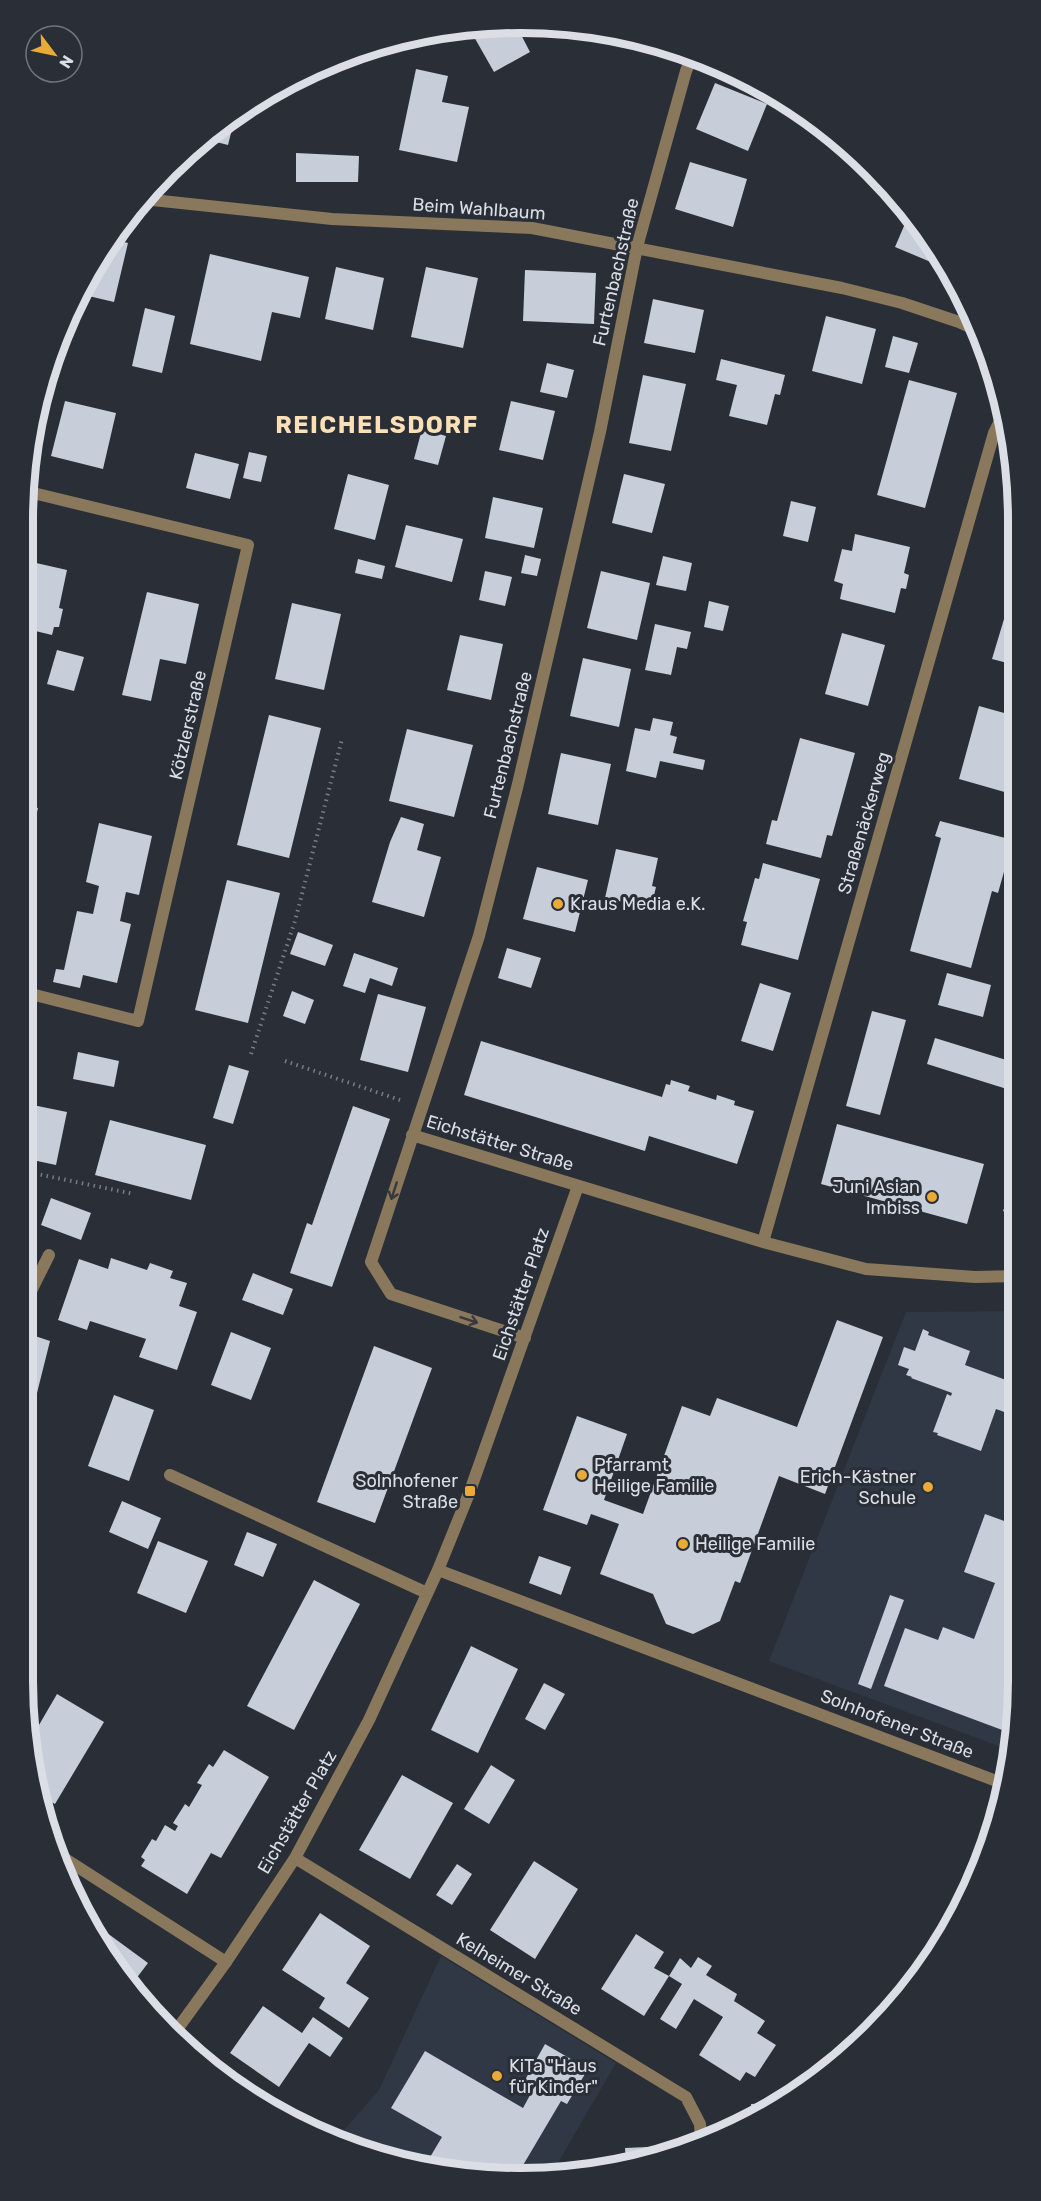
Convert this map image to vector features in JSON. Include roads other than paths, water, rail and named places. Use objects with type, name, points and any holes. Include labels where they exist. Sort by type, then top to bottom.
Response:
[{"type":"street","name":"Furtenbachstraße","points":[[525,1338],[391,1294],[371,1262],[479,936],[516,795],[600,432],[637,247],[689,64]]},
{"type":"street","name":"Beim Wahlbaum","points":[[153,200],[332,219],[532,228],[842,288],[902,303],[967,326]]},
{"type":"street","name":"Straßenäckerweg","points":[[763,1242],[994,433],[999,424]]},
{"type":"street","name":"Kötzlerstraße","points":[[33,995],[138,1021],[248,545],[34,493]]},
{"type":"street","name":"Eichstätter Straße","points":[[412,1135],[578,1186]]},
{"type":"street","points":[[578,1186],[763,1242],[866,1269],[975,1277],[1008,1276]]},
{"type":"street","name":"Eichstätter Platz","points":[[179,2027],[226,1962],[295,1858],[369,1720],[438,1570],[470,1491],[578,1186]]},
{"type":"street","points":[[33,1286],[49,1255]]},
{"type":"street","points":[[170,1475],[427,1593]]},
{"type":"street","name":"Solnhofener Straße","points":[[438,1570],[998,1781]]},
{"type":"street","name":"Kelheimer Straße","points":[[295,1858],[686,2097],[700,2124],[701,2133]]},
{"type":"street","points":[[68,1860],[226,1962]]},
{"type":"place","name":"Kraus Media e.K.","points":[[558,904]]},
{"type":"place","name":"Juni Asian Imbiss","points":[[932,1197]]},
{"type":"place","name":"Pfarramt Heilige Familie","points":[[582,1475]]},
{"type":"place","name":"Erich-Kästner Schule","points":[[928,1487]]},
{"type":"place","name":"Solnhofener Straße","points":[[470,1491]]},
{"type":"place","name":"Heilige Familie","points":[[683,1544]]},
{"type":"place","name":"KiTa \"Haus für Kinder\"","points":[[497,2076]]},
{"type":"district","name":"REICHELSDORF","points":[[377,425]]}]
